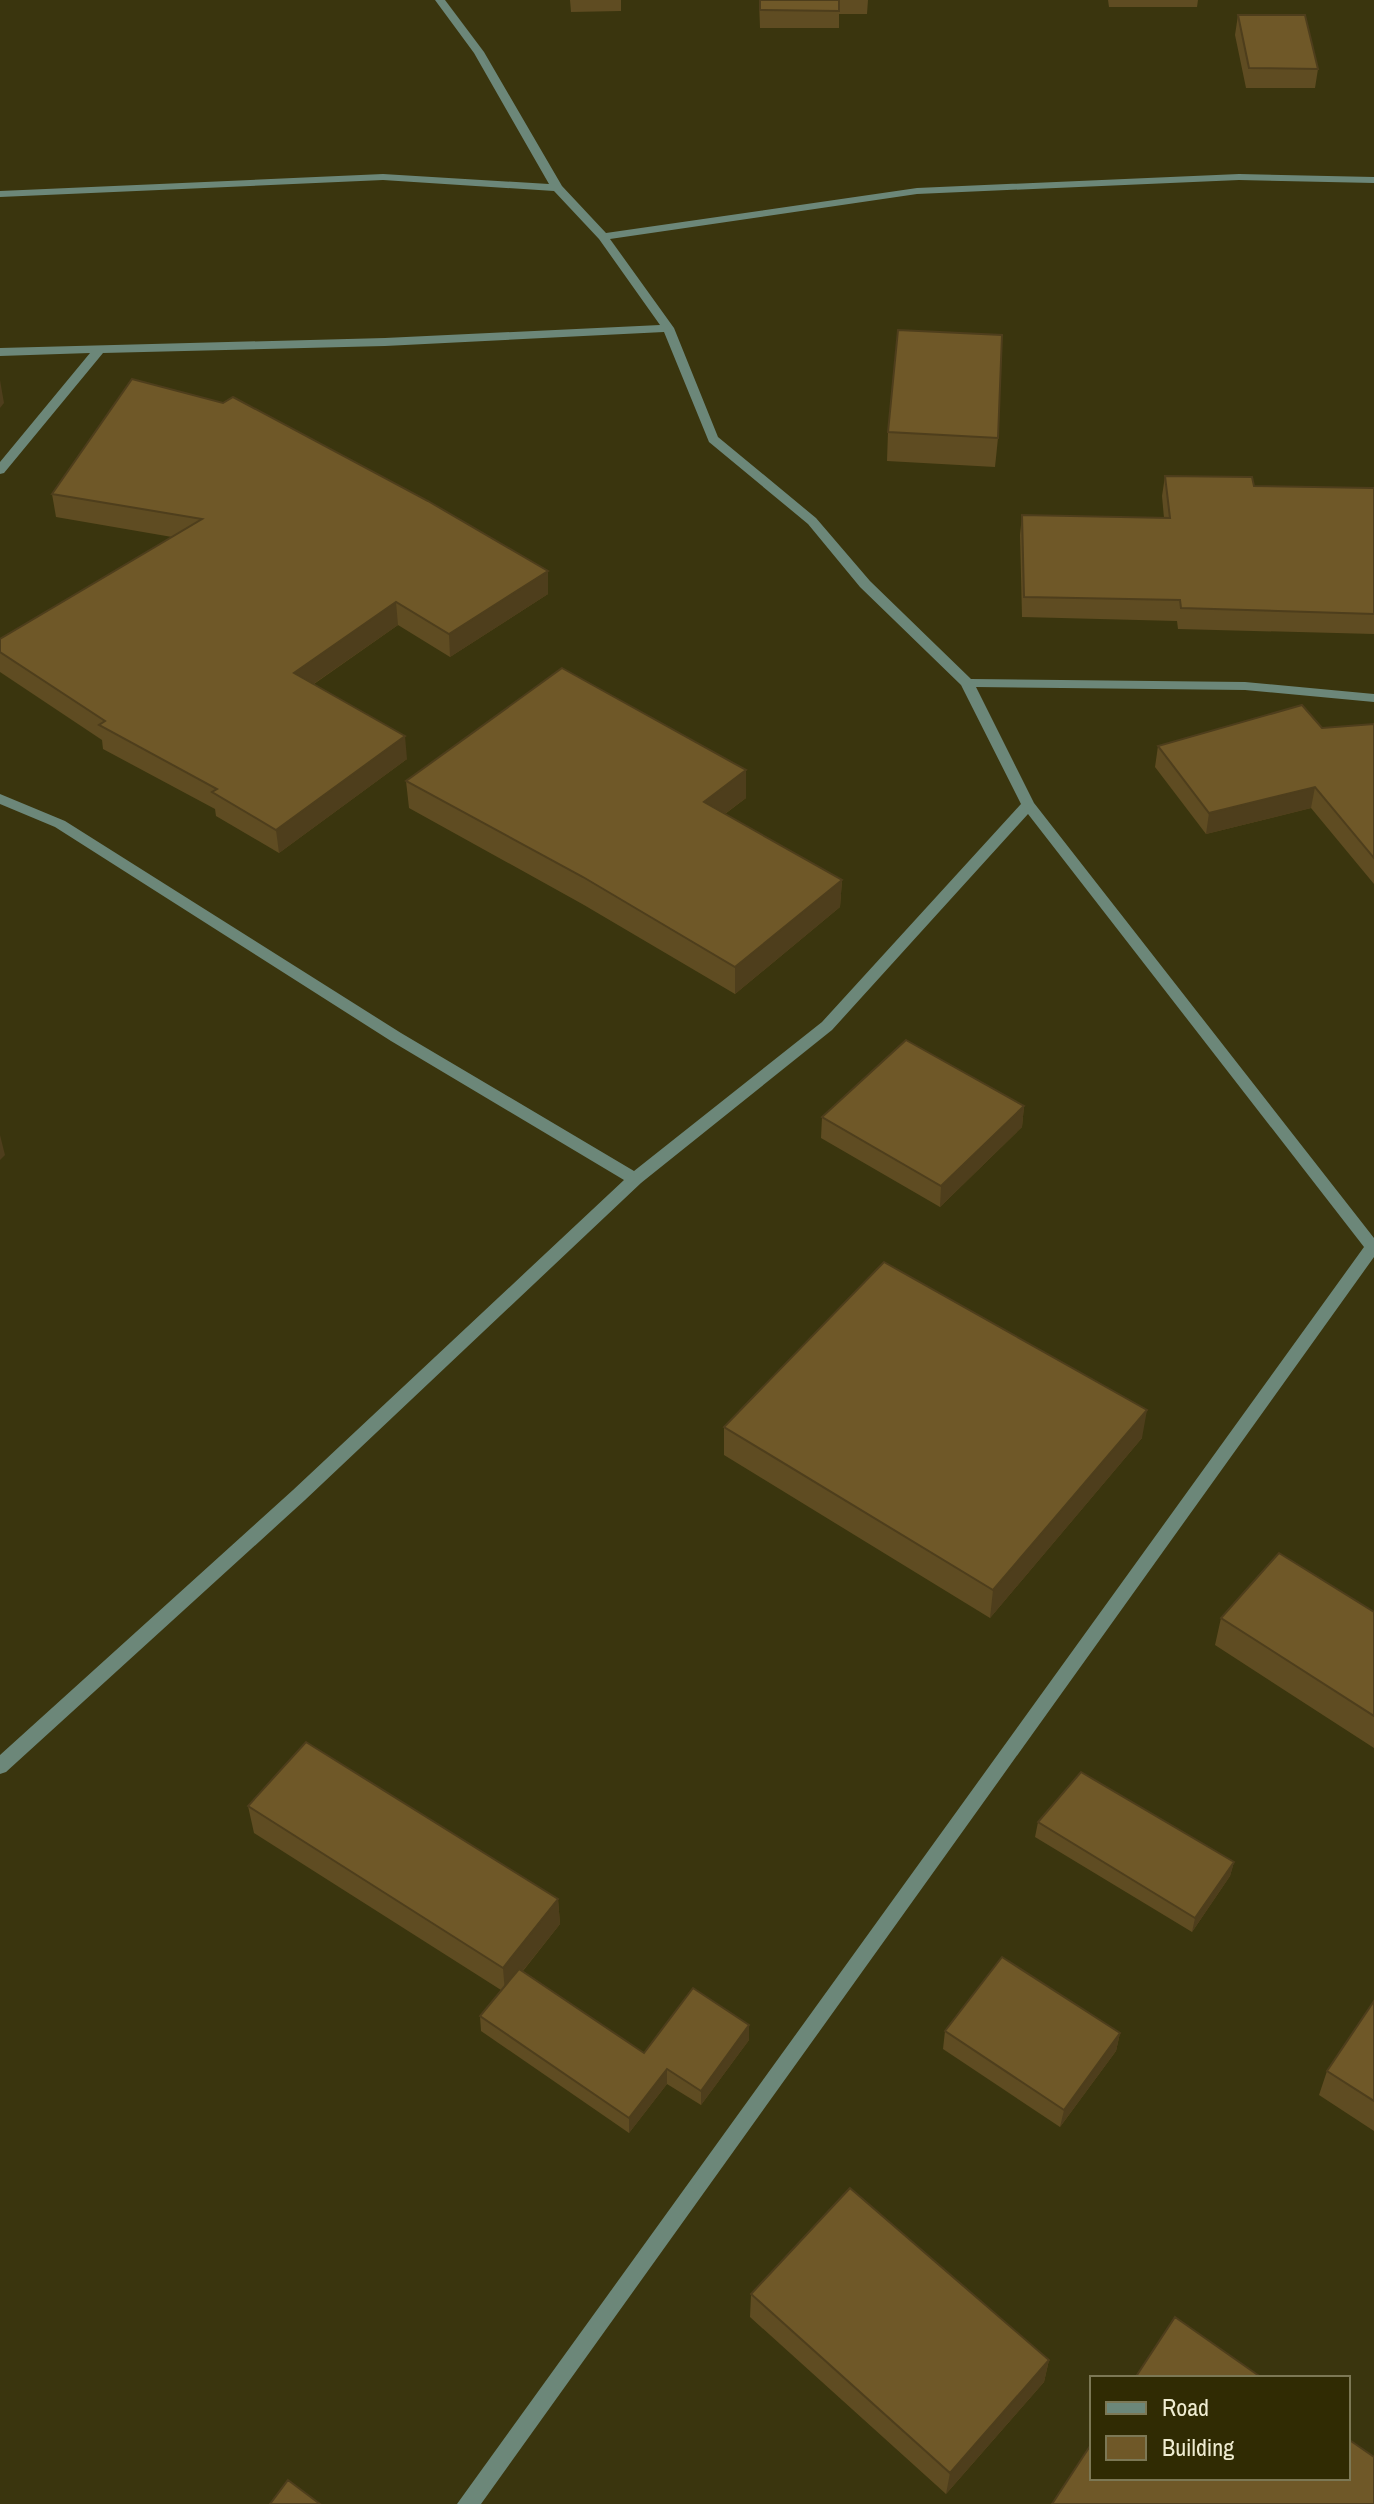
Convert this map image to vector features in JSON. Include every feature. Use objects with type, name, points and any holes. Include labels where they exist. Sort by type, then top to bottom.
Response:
[{"type":"street","points":[[440,0],[479,52],[557,188],[603,237],[668,328],[713,439],[812,521],[865,584],[967,683],[1028,805],[1157,967],[1373,1249],[468,2504]]},
{"type":"street","points":[[0,194],[383,177],[557,188]]},
{"type":"street","points":[[603,237],[917,191],[1239,177],[1374,180]]},
{"type":"street","points":[[0,352],[385,342],[668,328]]},
{"type":"street","points":[[0,470],[98,351]]},
{"type":"street","points":[[967,683],[1245,686],[1374,698]]},
{"type":"street","points":[[0,799],[60,824],[396,1037],[635,1179]]},
{"type":"street","points":[[0,1766],[299,1495],[635,1179],[827,1026],[1028,805]]},
{"type":"building","points":[[760,0],[839,0],[839,11],[760,10]]},
{"type":"building","points":[[1238,15],[1305,15],[1318,69],[1249,68]]},
{"type":"building","points":[[898,330],[1002,335],[998,438],[888,432]]},
{"type":"building","points":[[132,379],[223,403],[233,397],[428,501],[548,571],[449,634],[396,602],[294,673],[405,736],[276,830],[212,792],[217,789],[99,725],[105,721],[0,652],[0,639],[202,519],[52,494]]},
{"type":"building","points":[[1165,476],[1252,477],[1254,486],[1374,488],[1374,614],[1181,608],[1180,600],[1024,597],[1022,515],[1170,518]]},
{"type":"building","points":[[562,668],[746,770],[704,802],[842,880],[735,967],[583,877],[406,781]]},
{"type":"building","points":[[1302,705],[1322,728],[1374,724],[1374,858],[1315,787],[1209,813],[1158,746]]},
{"type":"building","points":[[906,1040],[1024,1106],[941,1186],[822,1117]]},
{"type":"building","points":[[884,1262],[1147,1410],[993,1590],[724,1427]]},
{"type":"building","points":[[1279,1553],[1374,1612],[1374,1716],[1221,1618]]},
{"type":"building","points":[[306,1742],[558,1899],[503,1968],[248,1806]]},
{"type":"building","points":[[1081,1772],[1234,1862],[1195,1918],[1038,1822]]},
{"type":"building","points":[[1002,1957],[1120,2033],[1064,2110],[945,2031]]},
{"type":"building","points":[[519,1969],[644,2053],[693,1988],[749,2025],[701,2091],[667,2069],[629,2118],[480,2016]]},
{"type":"building","points":[[1374,2001],[1374,2101],[1327,2071]]},
{"type":"building","points":[[850,2188],[1049,2360],[950,2473],[751,2294]]},
{"type":"building","points":[[1175,2317],[1259,2376],[1136,2376]]},
{"type":"building","points":[[1350,2440],[1374,2457],[1374,2504],[1052,2504],[1090,2446],[1090,2480],[1350,2480]]},
{"type":"building","points":[[288,2480],[320,2504],[270,2504]]}]
